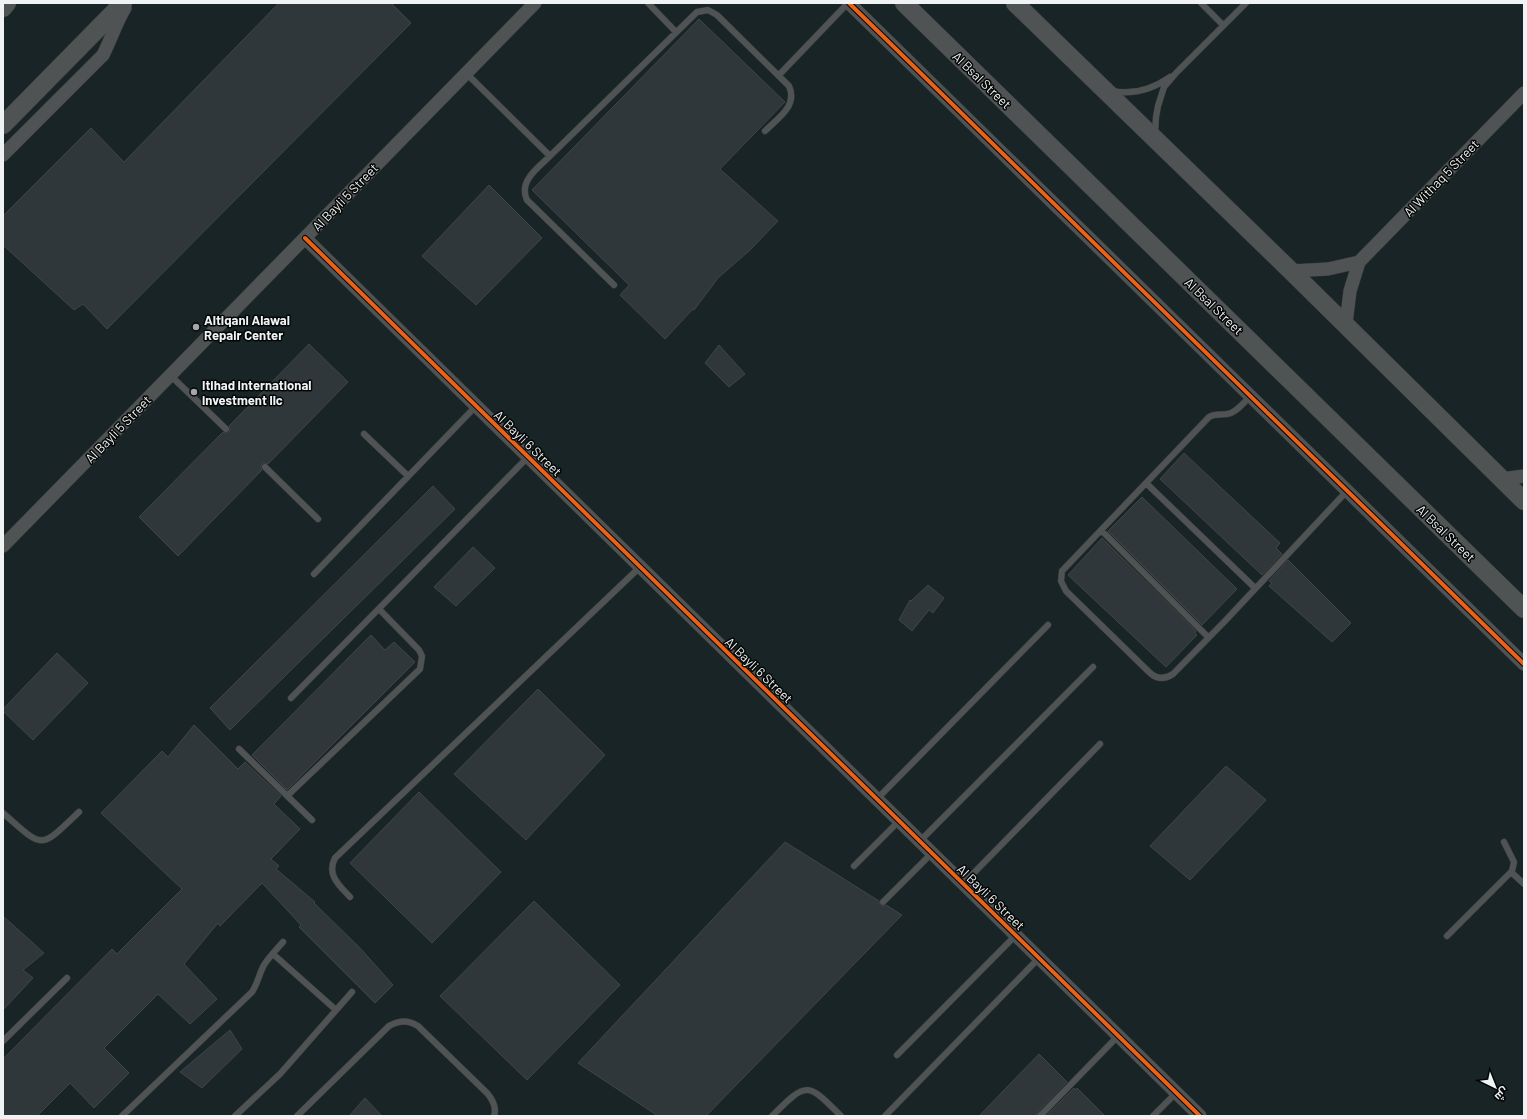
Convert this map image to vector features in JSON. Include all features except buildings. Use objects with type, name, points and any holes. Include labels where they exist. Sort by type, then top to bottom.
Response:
[{"type":"street","points":[[3,8],[8,3]]},
{"type":"street","points":[[3,125],[122,3]]},
{"type":"street","points":[[3,155],[103,55],[117,22],[128,3]]},
{"type":"street","name":"Al Bayli 5 Street","points":[[3,546],[536,3]]},
{"type":"street","points":[[849,3],[1524,664]]},
{"type":"street","name":"Al Bsal Street","points":[[904,3],[1524,609]]},
{"type":"street","points":[[1014,3],[1346,324],[1524,501]]},
{"type":"street","name":"Al Withaq 5 Street","points":[[1346,324],[1350,291],[1359,262],[1524,93]]},
{"type":"street","name":"Al Bayli 6 Street","points":[[305,238],[1200,1116]]},
{"type":"street","points":[[1291,271],[1328,269],[1359,262]]},
{"type":"street","points":[[1502,479],[1524,476]]},
{"type":"lane","points":[[648,3],[676,32]]},
{"type":"lane","points":[[780,75],[849,3]]},
{"type":"lane","points":[[1201,3],[1223,25]]},
{"type":"lane","points":[[1156,140],[1155,123],[1158,106],[1164,87],[1246,3]]},
{"type":"lane","points":[[614,285],[527,200],[524,195],[525,183],[550,156],[697,12],[708,10],[713,12],[790,86],[792,98],[787,109],[765,131]]},
{"type":"lane","points":[[466,73],[550,156]]},
{"type":"lane","points":[[1104,90],[1126,92],[1138,91],[1160,84],[1176,73]]},
{"type":"lane","points":[[170,375],[226,429]]},
{"type":"lane","points":[[1250,396],[1230,414],[1216,414],[1208,417],[1062,571],[1061,581],[1066,591],[1149,672],[1158,678],[1168,677],[1173,674],[1225,621],[1347,491]]},
{"type":"lane","points":[[314,574],[476,406]]},
{"type":"lane","points":[[364,434],[408,476]]},
{"type":"lane","points":[[291,698],[528,457]]},
{"type":"lane","points":[[265,467],[318,519]]},
{"type":"lane","points":[[1146,483],[1255,588]]},
{"type":"lane","points":[[1101,530],[1208,637]]},
{"type":"lane","points":[[350,897],[336,882],[332,873],[332,863],[338,854],[640,567]]},
{"type":"lane","points":[[287,796],[420,669],[422,656],[419,650],[379,609]]},
{"type":"lane","points":[[877,799],[1048,625]]},
{"type":"lane","points":[[920,841],[1093,667]]},
{"type":"lane","points":[[963,884],[1100,744]]},
{"type":"lane","points":[[239,749],[312,820]]},
{"type":"lane","points":[[3,813],[30,837],[39,841],[50,839],[79,812]]},
{"type":"lane","points":[[854,866],[899,821]]},
{"type":"lane","points":[[1447,936],[1514,868],[1514,862],[1504,842]]},
{"type":"lane","points":[[882,902],[932,853]]},
{"type":"lane","points":[[1511,872],[1524,884]]},
{"type":"lane","points":[[897,1055],[1016,935]]},
{"type":"lane","points":[[122,1116],[252,992],[259,980],[263,967],[283,942]]},
{"type":"lane","points":[[273,954],[336,1010]]},
{"type":"lane","points":[[885,1116],[1039,958]]},
{"type":"lane","points":[[3,1041],[67,978]]},
{"type":"lane","points":[[235,1116],[280,1074],[352,992]]},
{"type":"lane","points":[[297,1116],[389,1026],[396,1022],[404,1021],[411,1022],[418,1026],[488,1093],[495,1106],[494,1116]]},
{"type":"lane","points":[[1040,1116],[1118,1036]]},
{"type":"lane","points":[[772,1116],[797,1092],[809,1090],[820,1095],[841,1116]]},
{"type":"lane","points":[[1153,1116],[1176,1093]]},
{"type":"shaded area","points":[[3,3],[1524,3],[1524,1116],[3,1116]]},
{"type":"cycle path","points":[[849,3],[1524,664]]},
{"type":"cycle path","points":[[305,238],[1200,1116]]},
{"type":"place","name":"Altiqani Alawal Repair Center","points":[[196,327]]},
{"type":"place","name":"Itihad international investment llc","points":[[194,392]]}]
